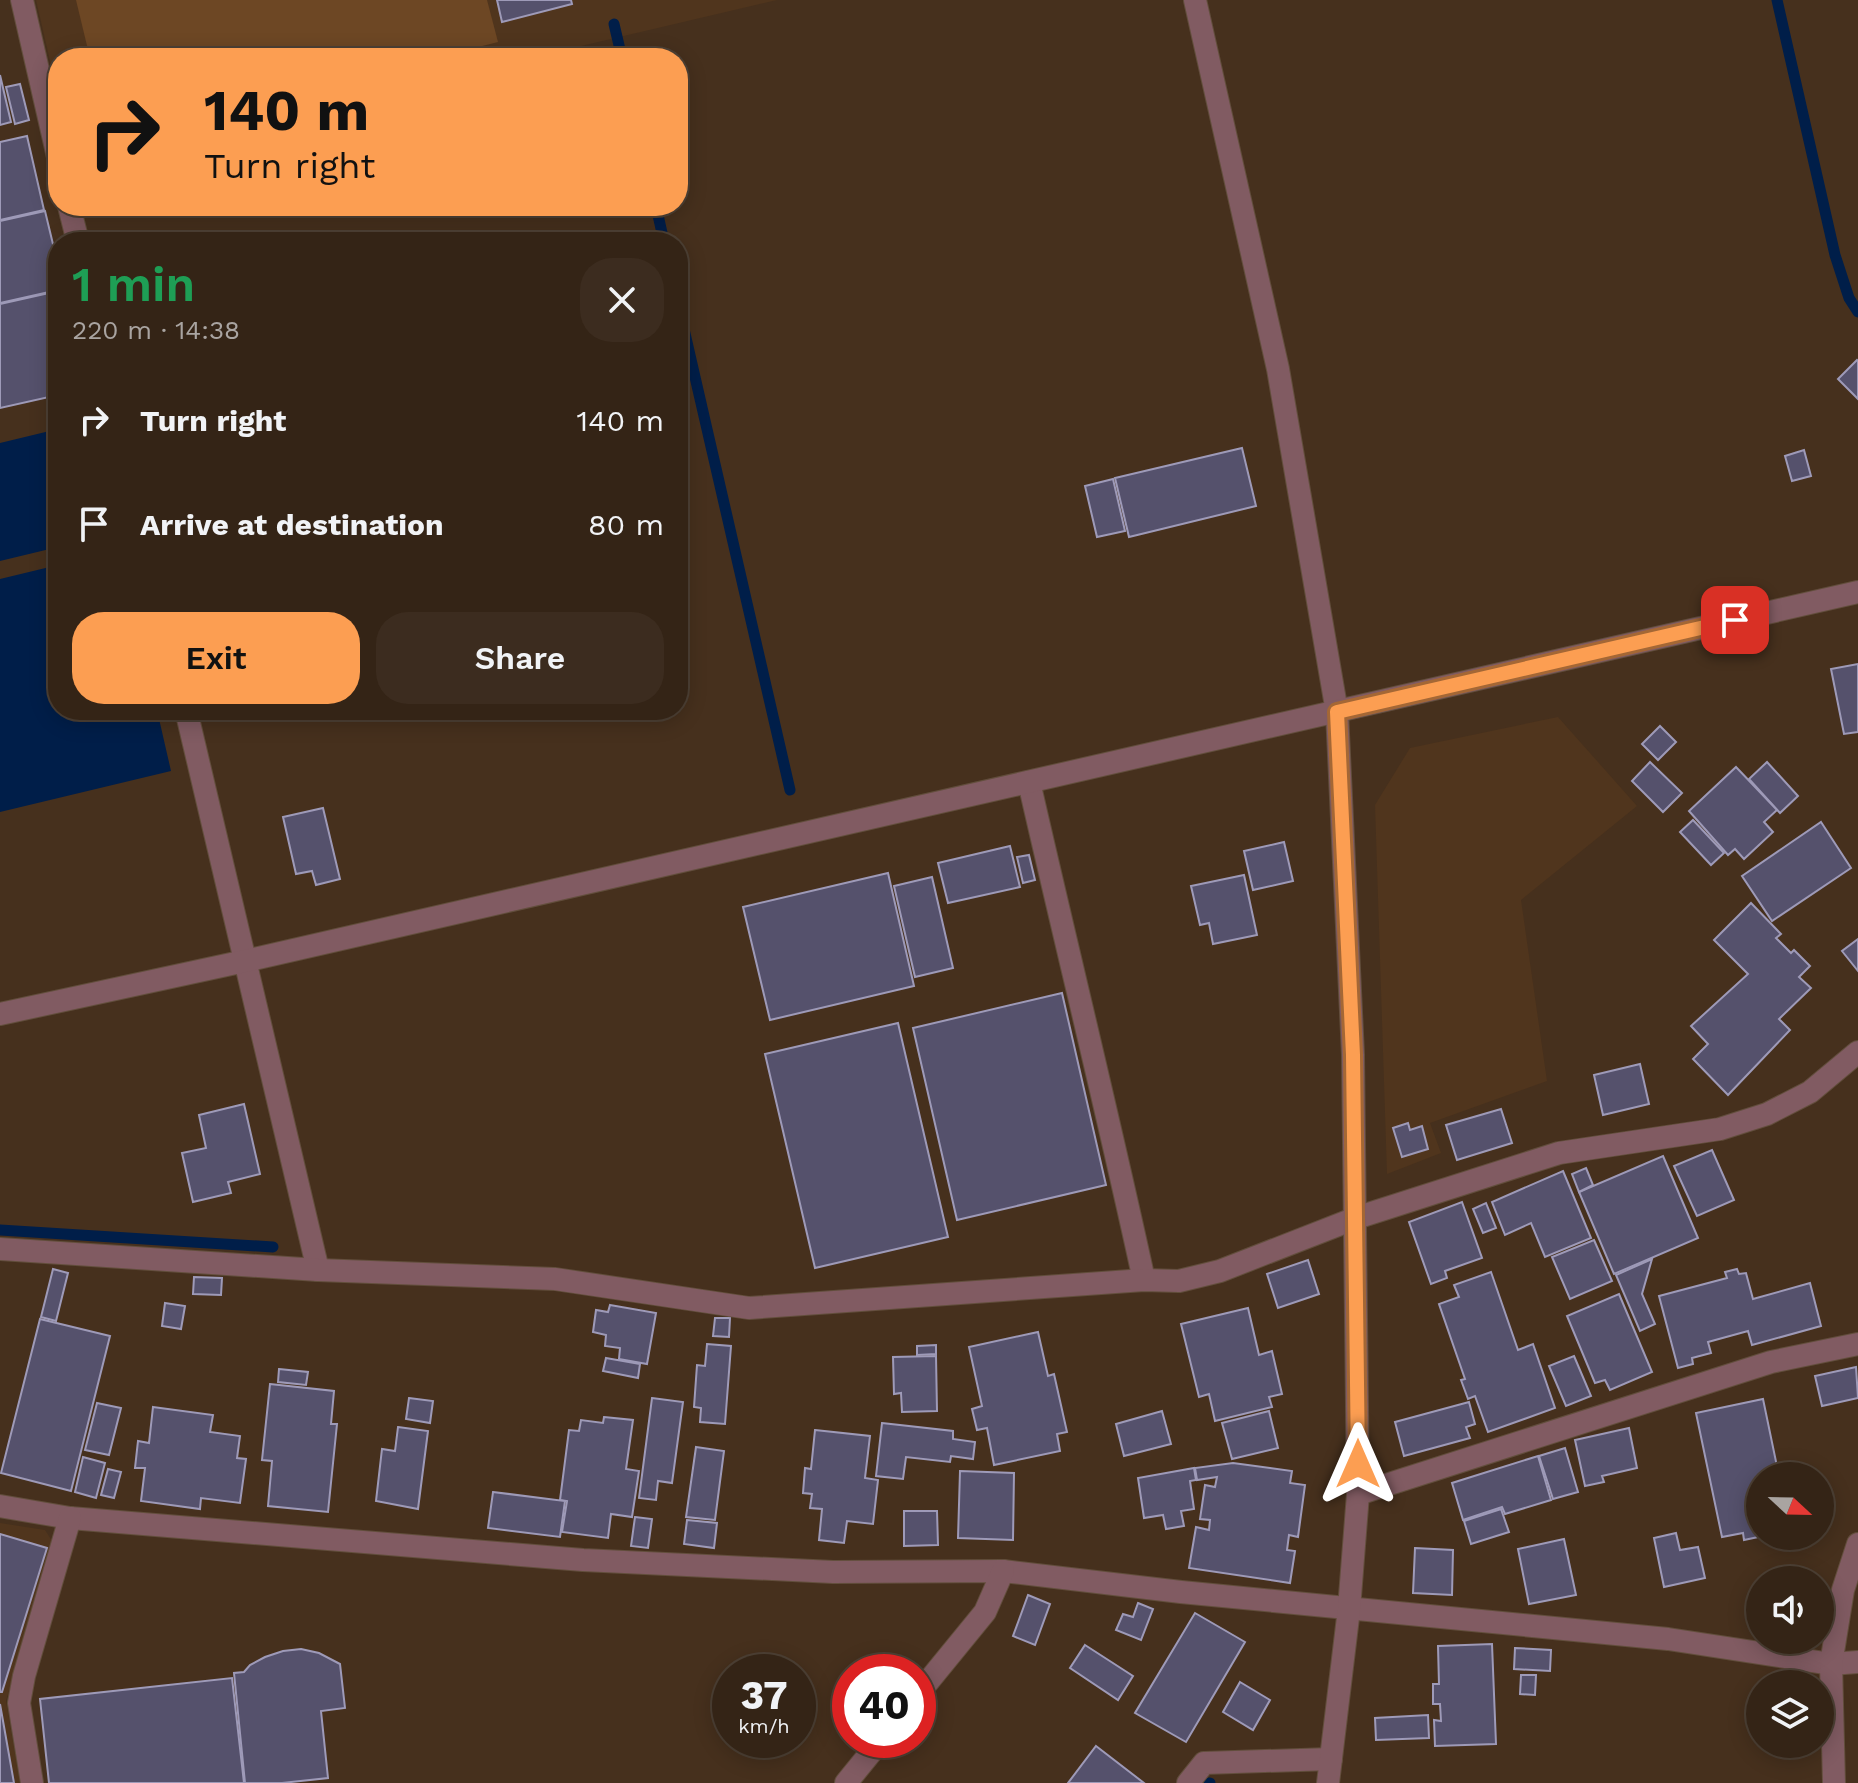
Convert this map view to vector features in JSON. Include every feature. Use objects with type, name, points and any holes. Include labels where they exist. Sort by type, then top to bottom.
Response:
[{"type":"street","points":[[22,0],[48,113]]},
{"type":"street","points":[[1195,0],[1278,369],[1337,712],[1353,1055],[1358,1494],[1349,1609],[1328,1783]]},
{"type":"street","points":[[0,1014],[245,961],[1858,592]]},
{"type":"street","points":[[188,720],[318,1270]]},
{"type":"street","points":[[1029,782],[1087,1037],[1109,1115],[1144,1280]]},
{"type":"street","points":[[0,1249],[318,1270],[555,1279],[749,1308],[1144,1280],[1179,1281],[1220,1271],[1356,1218],[1559,1153],[1720,1129],[1767,1114],[1810,1092],[1858,1052]]},
{"type":"street","points":[[1358,1494],[1771,1362],[1858,1344]]},
{"type":"street","points":[[0,1506],[70,1518],[583,1560],[833,1572],[1003,1571],[1349,1609],[1668,1639],[1831,1664],[1858,1662]]},
{"type":"street","points":[[32,1783],[19,1703],[70,1518]]},
{"type":"street","points":[[1834,1783],[1831,1664],[1843,1590],[1858,1544]]},
{"type":"street","points":[[936,1672],[985,1612],[1003,1571]]},
{"type":"street","points":[[846,1783],[866,1758]]},
{"type":"street","points":[[1188,1783],[1204,1763],[1331,1759]]},
{"type":"shaded area","points":[[36,0],[777,0],[573,48],[48,48],[48,52]]},
{"type":"shaded area","points":[[76,0],[487,0],[498,42],[474,48],[88,48]]},
{"type":"shaded area","points":[[1558,717],[1637,806],[1521,900],[1547,1081],[1430,1123],[1441,1153],[1387,1174],[1375,805],[1410,748]]},
{"type":"shaded area","points":[[0,1523],[45,1530],[52,1541],[6,1701],[20,1783],[0,1783]]},
{"type":"water","points":[[48,431],[48,549],[0,561],[0,443]]},
{"type":"water","points":[[48,567],[48,720],[159,720],[171,771],[0,812],[0,579]]},
{"type":"building","points":[[497,0],[571,0],[572,4],[502,22]]},
{"type":"building","points":[[0,75],[11,122],[0,125]]},
{"type":"building","points":[[20,84],[29,120],[15,124],[6,87]]},
{"type":"building","points":[[27,136],[44,210],[0,220],[0,142]]},
{"type":"building","points":[[45,211],[50,232],[48,292],[0,303],[0,221]]},
{"type":"building","points":[[48,293],[48,397],[0,408],[0,304]]},
{"type":"building","points":[[1858,361],[1858,399],[1838,379]]},
{"type":"building","points":[[1242,448],[1256,506],[1129,537],[1115,478]]},
{"type":"building","points":[[1804,450],[1811,476],[1792,481],[1785,456]]},
{"type":"building","points":[[1113,479],[1125,531],[1097,537],[1085,486]]},
{"type":"building","points":[[1858,664],[1858,732],[1844,734],[1831,669]]},
{"type":"building","points":[[1660,726],[1676,742],[1658,760],[1642,744]]},
{"type":"building","points":[[1650,762],[1682,793],[1663,812],[1632,781]]},
{"type":"building","points":[[1767,762],[1798,796],[1780,813],[1749,779]]},
{"type":"building","points":[[1736,767],[1777,810],[1764,822],[1773,832],[1744,859],[1735,849],[1728,855],[1689,811]]},
{"type":"building","points":[[323,808],[340,879],[316,885],[312,871],[296,874],[283,817]]},
{"type":"building","points":[[1693,820],[1724,853],[1711,865],[1680,832]]},
{"type":"building","points":[[1821,822],[1851,868],[1772,921],[1742,876]]},
{"type":"building","points":[[1284,842],[1293,881],[1253,890],[1244,851]]},
{"type":"building","points":[[1010,846],[1020,887],[948,903],[938,863]]},
{"type":"building","points":[[1029,855],[1035,880],[1023,883],[1017,857]]},
{"type":"building","points":[[888,873],[914,986],[770,1020],[743,907]]},
{"type":"building","points":[[1244,875],[1257,935],[1213,944],[1209,923],[1200,925],[1191,886]]},
{"type":"building","points":[[932,877],[953,968],[915,977],[894,886]]},
{"type":"building","points":[[1751,903],[1781,934],[1776,938],[1810,966],[1799,977],[1811,988],[1779,1019],[1790,1030],[1728,1095],[1693,1059],[1708,1044],[1691,1026],[1748,974],[1714,940]]},
{"type":"building","points":[[1858,939],[1858,971],[1842,951]]},
{"type":"building","points":[[1062,993],[1106,1185],[957,1220],[913,1028]]},
{"type":"building","points":[[898,1023],[948,1237],[815,1268],[765,1054]]},
{"type":"building","points":[[1640,1064],[1649,1104],[1603,1115],[1594,1075]]},
{"type":"building","points":[[244,1104],[260,1174],[228,1182],[231,1193],[193,1202],[182,1153],[206,1148],[199,1115]]},
{"type":"building","points":[[1501,1109],[1512,1143],[1457,1160],[1446,1125]]},
{"type":"building","points":[[1408,1123],[1410,1130],[1422,1126],[1428,1149],[1402,1157],[1393,1128]]},
{"type":"building","points":[[1712,1150],[1734,1200],[1697,1216],[1674,1166]]},
{"type":"building","points":[[1663,1156],[1698,1238],[1614,1274],[1579,1192]]},
{"type":"building","points":[[1586,1168],[1593,1185],[1579,1192],[1572,1174]]},
{"type":"building","points":[[1563,1171],[1591,1238],[1545,1257],[1531,1223],[1505,1235],[1492,1202]]},
{"type":"building","points":[[1462,1202],[1482,1258],[1445,1271],[1447,1278],[1431,1284],[1409,1222]]},
{"type":"building","points":[[1486,1203],[1496,1228],[1483,1233],[1473,1209]]},
{"type":"building","points":[[1594,1240],[1612,1281],[1570,1299],[1552,1257]]},
{"type":"building","points":[[1652,1259],[1642,1294],[1655,1324],[1640,1331],[1616,1275]]},
{"type":"building","points":[[1308,1260],[1319,1294],[1278,1308],[1267,1274]]},
{"type":"building","points":[[53,1269],[68,1273],[56,1321],[41,1317]]},
{"type":"building","points":[[1737,1269],[1739,1274],[1746,1273],[1753,1299],[1810,1283],[1821,1326],[1752,1345],[1748,1331],[1708,1342],[1711,1353],[1692,1358],[1693,1364],[1678,1368],[1659,1296],[1727,1278],[1725,1272]]},
{"type":"building","points":[[1491,1272],[1518,1350],[1533,1344],[1555,1408],[1488,1432],[1475,1396],[1468,1399],[1461,1380],[1465,1379],[1439,1304],[1459,1297],[1454,1285]]},
{"type":"building","points":[[194,1277],[222,1278],[221,1295],[193,1294]]},
{"type":"building","points":[[1619,1294],[1652,1372],[1610,1390],[1605,1380],[1595,1383],[1567,1316]]},
{"type":"building","points":[[165,1303],[185,1306],[181,1329],[162,1326]]},
{"type":"building","points":[[610,1305],[656,1313],[647,1364],[619,1359],[620,1348],[605,1346],[606,1335],[593,1332],[596,1310],[608,1312]]},
{"type":"building","points":[[1248,1308],[1259,1355],[1272,1351],[1282,1394],[1269,1397],[1272,1407],[1215,1421],[1209,1394],[1199,1397],[1181,1324]]},
{"type":"building","points":[[715,1318],[730,1318],[729,1337],[713,1336]]},
{"type":"building","points":[[40,1319],[110,1336],[71,1491],[1,1473]]},
{"type":"building","points":[[1038,1332],[1048,1376],[1054,1374],[1067,1432],[1057,1434],[1060,1451],[994,1465],[987,1428],[977,1430],[972,1409],[982,1406],[969,1347]]},
{"type":"building","points":[[707,1344],[731,1346],[725,1424],[700,1422],[701,1408],[694,1407],[697,1365],[705,1366]]},
{"type":"building","points":[[936,1345],[936,1354],[917,1355],[917,1346]]},
{"type":"building","points":[[936,1356],[937,1411],[902,1412],[901,1393],[894,1394],[893,1357]]},
{"type":"building","points":[[1574,1356],[1591,1396],[1566,1406],[1549,1366]]},
{"type":"building","points":[[606,1358],[640,1364],[638,1378],[603,1371]]},
{"type":"building","points":[[1856,1367],[1858,1398],[1822,1406],[1815,1376]]},
{"type":"building","points":[[279,1369],[308,1372],[306,1385],[278,1382]]},
{"type":"building","points":[[270,1384],[334,1391],[331,1424],[337,1424],[328,1512],[268,1506],[272,1461],[262,1460]]},
{"type":"building","points":[[409,1398],[433,1401],[430,1423],[406,1419]]},
{"type":"building","points":[[652,1398],[683,1402],[672,1483],[658,1481],[656,1500],[639,1498]]},
{"type":"building","points":[[1763,1399],[1776,1462],[1746,1462],[1746,1540],[1743,1533],[1722,1537],[1696,1413]]},
{"type":"building","points":[[1469,1402],[1475,1424],[1466,1427],[1470,1438],[1404,1456],[1395,1422]]},
{"type":"building","points":[[97,1403],[121,1408],[109,1455],[85,1450]]},
{"type":"building","points":[[153,1407],[213,1415],[210,1432],[240,1436],[237,1458],[246,1459],[240,1503],[201,1498],[200,1509],[141,1501],[145,1468],[135,1468],[138,1441],[149,1443]]},
{"type":"building","points":[[1162,1411],[1171,1444],[1124,1456],[1116,1424]]},
{"type":"building","points":[[1269,1411],[1278,1448],[1232,1459],[1222,1423]]},
{"type":"building","points":[[604,1417],[633,1420],[626,1469],[639,1471],[632,1517],[611,1514],[608,1538],[562,1532],[567,1501],[560,1500],[569,1430],[579,1431],[581,1420],[603,1423]]},
{"type":"building","points":[[882,1423],[953,1431],[953,1439],[975,1442],[973,1459],[951,1456],[950,1462],[906,1457],[903,1479],[876,1476]]},
{"type":"building","points":[[398,1427],[428,1431],[418,1509],[376,1501],[382,1449],[395,1451]]},
{"type":"building","points":[[1629,1428],[1637,1468],[1602,1476],[1604,1482],[1585,1486],[1575,1440]]},
{"type":"building","points":[[815,1430],[870,1436],[865,1478],[878,1480],[873,1524],[847,1521],[844,1543],[819,1540],[822,1509],[810,1508],[812,1494],[803,1493],[805,1468],[811,1469]]},
{"type":"building","points":[[696,1447],[724,1451],[715,1520],[686,1517]]},
{"type":"building","points":[[1565,1448],[1578,1492],[1553,1499],[1539,1456]]},
{"type":"building","points":[[1538,1456],[1551,1500],[1505,1514],[1502,1507],[1463,1520],[1452,1483]]},
{"type":"building","points":[[83,1457],[105,1463],[96,1498],[75,1492]]},
{"type":"building","points":[[1233,1463],[1292,1471],[1290,1483],[1305,1485],[1298,1537],[1289,1535],[1287,1550],[1295,1551],[1290,1583],[1189,1568],[1196,1527],[1209,1530],[1210,1520],[1200,1519],[1205,1485],[1215,1487],[1217,1477],[1197,1480],[1195,1468]]},
{"type":"building","points":[[1194,1468],[1196,1480],[1190,1481],[1194,1509],[1181,1511],[1184,1526],[1166,1529],[1163,1515],[1144,1518],[1138,1478]]},
{"type":"building","points":[[108,1469],[121,1472],[114,1498],[101,1495]]},
{"type":"building","points":[[960,1471],[1014,1473],[1013,1540],[958,1538]]},
{"type":"building","points":[[493,1492],[565,1501],[560,1537],[488,1528]]},
{"type":"building","points":[[1501,1509],[1509,1532],[1471,1544],[1464,1521]]},
{"type":"building","points":[[904,1511],[937,1511],[938,1545],[904,1546]]},
{"type":"building","points":[[635,1517],[652,1519],[648,1548],[631,1546]]},
{"type":"building","points":[[687,1520],[717,1523],[714,1548],[684,1544]]},
{"type":"building","points":[[1676,1533],[1680,1550],[1698,1547],[1705,1578],[1664,1587],[1654,1538]]},
{"type":"building","points":[[0,1534],[47,1548],[2,1692],[0,1692]]},
{"type":"building","points":[[1564,1539],[1576,1595],[1529,1604],[1518,1549]]},
{"type":"building","points":[[1415,1548],[1453,1550],[1452,1595],[1413,1593]]},
{"type":"building","points":[[1028,1595],[1050,1604],[1035,1645],[1013,1636]]},
{"type":"building","points":[[1138,1603],[1153,1609],[1141,1640],[1116,1630],[1123,1614],[1133,1617]]},
{"type":"building","points":[[1195,1613],[1245,1642],[1186,1742],[1135,1713]]},
{"type":"building","points":[[1492,1644],[1496,1744],[1435,1746],[1434,1720],[1441,1721],[1440,1704],[1433,1704],[1433,1684],[1439,1684],[1438,1646]]},
{"type":"building","points":[[1085,1645],[1133,1676],[1118,1700],[1070,1668]]},
{"type":"building","points":[[1515,1648],[1551,1650],[1550,1671],[1514,1669]]},
{"type":"building","points":[[301,1649],[319,1653],[340,1664],[345,1708],[321,1711],[328,1778],[245,1783],[234,1673],[244,1672],[265,1657]]},
{"type":"building","points":[[1521,1675],[1536,1675],[1535,1695],[1520,1694]]},
{"type":"building","points":[[232,1678],[244,1783],[49,1783],[40,1699]]},
{"type":"building","points":[[1240,1682],[1270,1700],[1253,1730],[1223,1712]]},
{"type":"building","points":[[0,1704],[14,1783],[0,1783]]},
{"type":"building","points":[[1428,1715],[1429,1738],[1376,1740],[1375,1718]]},
{"type":"building","points":[[1096,1746],[1144,1783],[1068,1783]]},
{"type":"waterway","points":[[1777,0],[1835,255],[1849,298],[1858,312]]},
{"type":"waterway","points":[[614,24],[620,48]]},
{"type":"waterway","points":[[658,216],[662,232]]},
{"type":"waterway","points":[[688,346],[790,790]]},
{"type":"waterway","points":[[0,1230],[273,1247]]},
{"type":"route","points":[[1358,1464],[1353,1055],[1337,712],[1735,620]]}]
